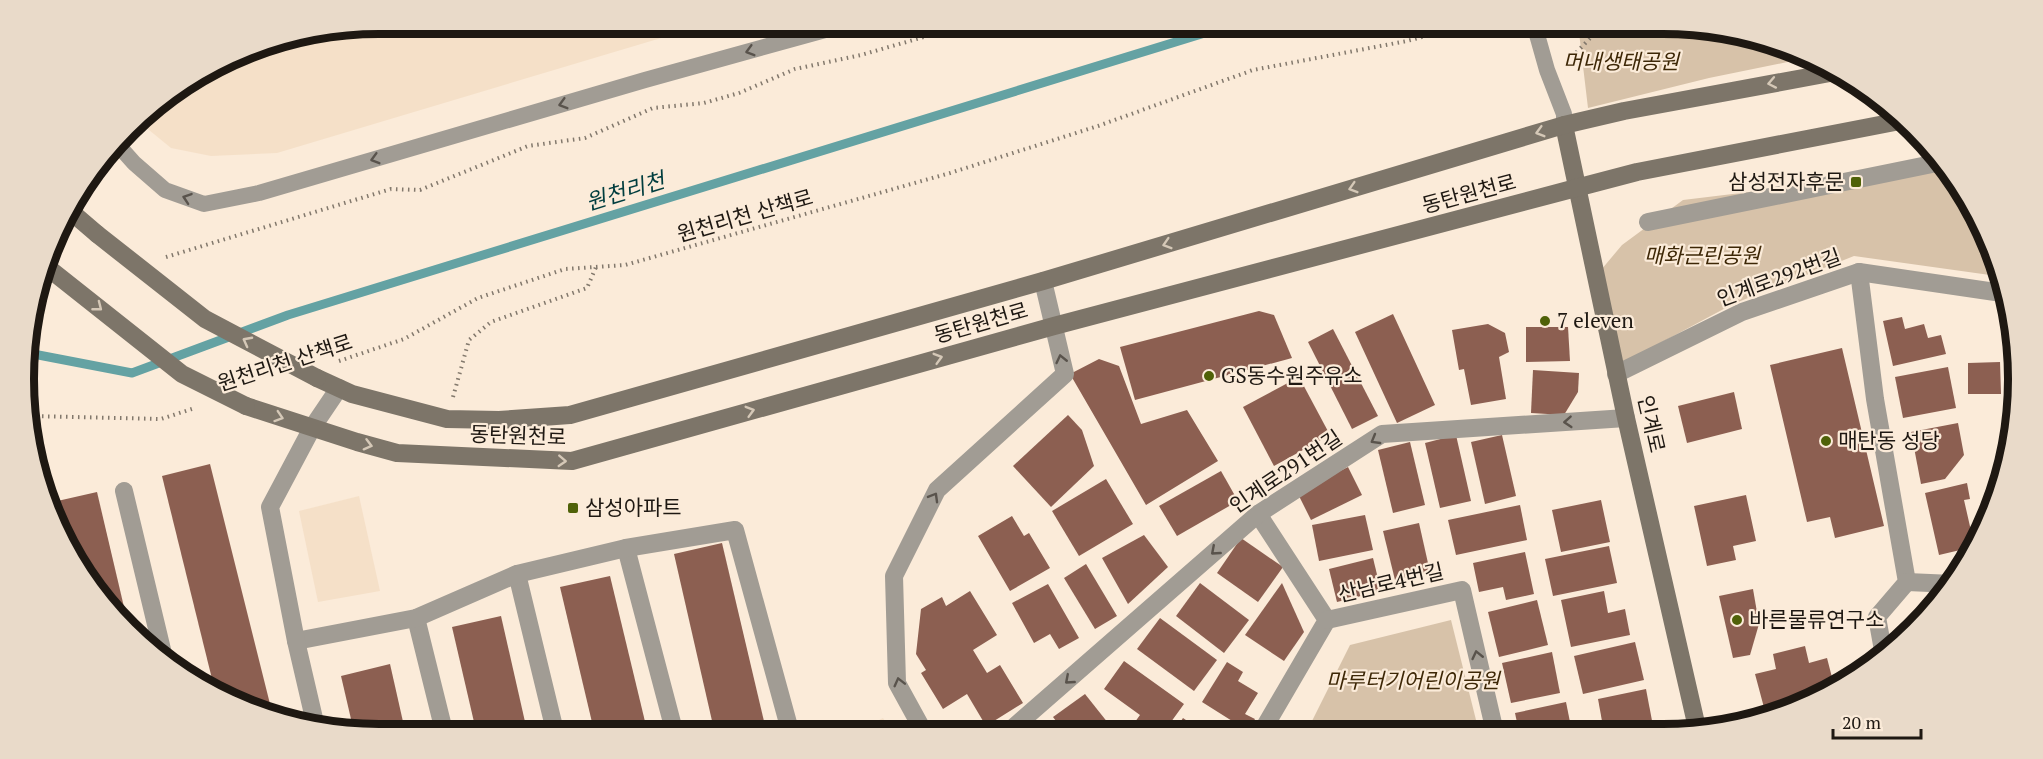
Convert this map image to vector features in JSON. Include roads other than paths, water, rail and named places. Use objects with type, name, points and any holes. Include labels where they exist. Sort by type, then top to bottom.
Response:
[{"type":"main road","name":"동탄원천로","points":[[76,216],[205,319],[352,394],[447,419],[499,420],[570,415],[1043,281],[1564,125],[1624,111],[1824,74]]},
{"type":"main road","name":"동탄원천로","points":[[52,271],[182,374],[246,406],[397,453],[572,461],[1053,326],[1637,172],[1893,122]]},
{"type":"main road","name":"인계로","points":[[1564,125],[1616,374],[1696,723]]},
{"type":"street","points":[[1648,222],[1933,164]]},
{"type":"street","points":[[1859,272],[1875,399],[1907,582]]},
{"type":"street","name":"인계로292번길","points":[[1616,374],[1742,312],[1859,272],[1998,292]]},
{"type":"street","name":"동탄원천로","points":[[920,724],[897,683],[894,576],[937,490],[1065,374],[1043,281]]},
{"type":"street","points":[[314,718],[296,641],[270,507],[312,428],[339,388]]},
{"type":"street","name":"인계로291번길","points":[[1017,724],[1258,514],[1382,434],[1626,418]]},
{"type":"street","points":[[124,491],[161,647]]},
{"type":"street","points":[[1258,514],[1327,620],[1266,724]]},
{"type":"street","points":[[296,641],[416,618],[517,574],[626,548],[735,530],[787,724]]},
{"type":"street","points":[[626,548],[672,724]]},
{"type":"street","points":[[517,574],[553,724]]},
{"type":"street","points":[[1907,582],[1941,583]]},
{"type":"street","points":[[1882,646],[1877,617],[1907,582]]},
{"type":"street","name":"산남로4번길","points":[[1327,620],[1462,590],[1493,724]]},
{"type":"street","points":[[416,618],[442,724]]},
{"type":"lane","points":[[122,150],[165,190],[204,204],[259,193],[811,34]]},
{"type":"lane","points":[[1537,34],[1563,114],[1564,125]]},
{"type":"waterway","name":"원천리천","points":[[35,354],[132,373],[288,315],[1201,34]]},
{"type":"place","name":"삼성전자후문","points":[[1856,182]]},
{"type":"place","name":"7 eleven","points":[[1545,321]]},
{"type":"place","name":"GS동수원주유소","points":[[1209,376]]},
{"type":"place","name":"매탄동 성당","points":[[1826,441]]},
{"type":"place","name":"삼성아파트","points":[[573,508]]},
{"type":"place","name":"바른물류연구소","points":[[1737,620]]},
{"type":"park label","name":"머내생태공원","points":[[1621,62]]},
{"type":"park label","name":"매화근린공원","points":[[1702,256]]},
{"type":"park label","name":"마루터기어린이공원","points":[[1413,681]]}]
